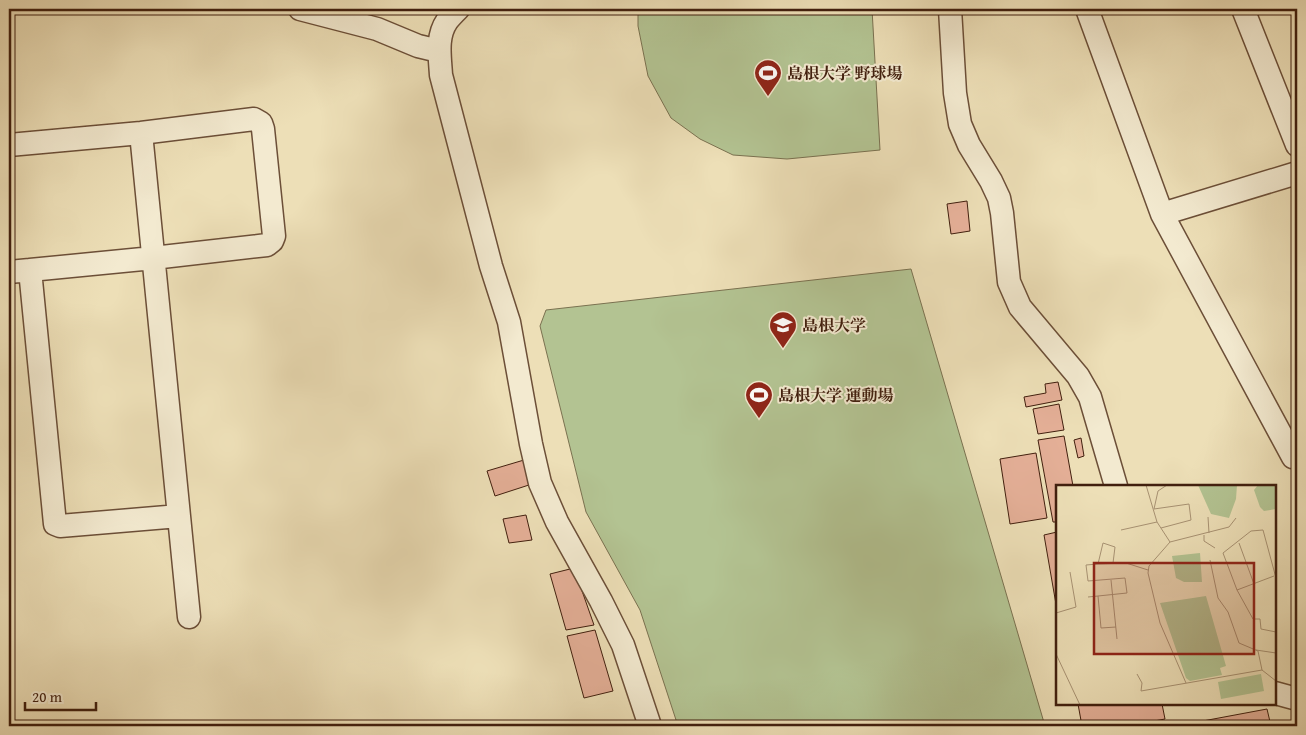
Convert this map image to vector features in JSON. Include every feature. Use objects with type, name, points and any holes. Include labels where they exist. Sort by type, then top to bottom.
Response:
[{"type":"street","points":[[300,9],[377,29],[418,46],[439,51]]},
{"type":"street","points":[[458,9],[447,21],[441,34],[439,51],[441,75],[491,266],[509,322],[540,483],[557,522],[623,645],[650,726]]},
{"type":"street","points":[[950,9],[955,93],[960,124],[969,145],[999,198],[1009,282],[1020,307],[1078,376],[1090,397],[1116,485]]},
{"type":"street","points":[[1087,9],[1162,214],[1293,457],[1297,457]]},
{"type":"street","points":[[1243,9],[1297,145]]},
{"type":"street","points":[[9,145],[140,133],[254,119],[260,123],[263,129],[274,236],[267,245],[20,271],[55,524],[60,526],[178,516]]},
{"type":"street","points":[[140,133],[189,617]]},
{"type":"street","points":[[1162,214],[1297,173]]},
{"type":"street","points":[[1276,693],[1297,699]]},
{"type":"green space","name":"島根大学 野球場","points":[[638,9],[872,9],[880,150],[787,159],[733,155],[700,139],[671,118],[648,76],[638,26]]},
{"type":"green space","name":"島根大学 運動場","points":[[911,269],[1045,726],[678,726],[640,610],[586,512],[540,326],[546,310]]},
{"type":"building","points":[[967,201],[970,231],[951,234],[947,204]]},
{"type":"building","points":[[1058,382],[1062,400],[1026,407],[1024,397],[1046,393],[1045,384]]},
{"type":"building","points":[[1059,404],[1064,430],[1038,434],[1033,409]]},
{"type":"building","points":[[1064,436],[1073,485],[1056,485],[1056,522],[1053,522],[1038,440]]},
{"type":"building","points":[[1081,438],[1084,456],[1078,458],[1074,440]]},
{"type":"building","points":[[1036,453],[1047,518],[1010,524],[1000,459]]},
{"type":"building","points":[[524,460],[532,484],[495,496],[487,471]]},
{"type":"building","points":[[526,515],[532,540],[509,543],[503,519]]},
{"type":"building","points":[[1056,532],[1056,604],[1044,535]]},
{"type":"building","points":[[574,568],[594,625],[566,630],[550,574]]},
{"type":"building","points":[[595,630],[613,691],[584,698],[567,636]]},
{"type":"building","points":[[1078,705],[1162,705],[1165,719],[1127,726],[1082,726]]},
{"type":"building","points":[[1267,709],[1271,726],[1176,726]]},
{"type":"place","name":"島根大学 野球場","points":[[768,97]]},
{"type":"place","name":"島根大学","points":[[783,349]]},
{"type":"place","name":"島根大学 運動場","points":[[759,419]]}]
